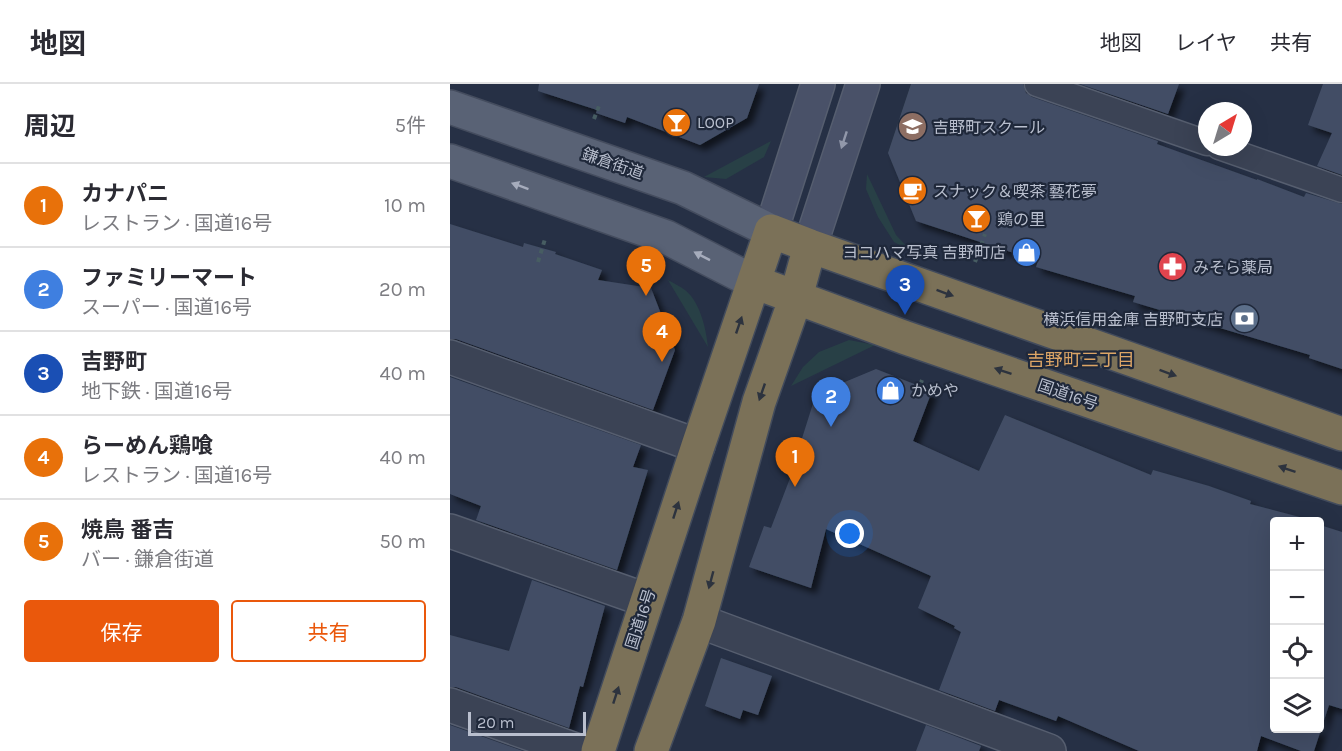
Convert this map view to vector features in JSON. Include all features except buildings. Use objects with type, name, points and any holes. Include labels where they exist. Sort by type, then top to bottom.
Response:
[{"type":"highway","points":[[771,231],[1342,434]]},
{"type":"highway","name":"国道16号","points":[[598,751],[646,600],[771,231]]},
{"type":"highway","points":[[651,751],[699,621],[759,402],[796,297],[810,246]]},
{"type":"highway","name":"国道16号","points":[[754,282],[906,338],[1342,488]]},
{"type":"main road","name":"鎌倉街道","points":[[450,107],[683,188],[771,231]]},
{"type":"main road","points":[[450,161],[666,237],[754,282]]},
{"type":"street","points":[[771,231],[818,84]]},
{"type":"street","points":[[810,246],[863,84]]},
{"type":"street","points":[[450,357],[698,446]]},
{"type":"street","points":[[450,531],[646,600]]},
{"type":"street","points":[[699,621],[1048,751]]},
{"type":"street","points":[[450,705],[578,751]]},
{"type":"lane","points":[[1037,84],[1198,140]]},
{"type":"lane","points":[[1245,156],[1342,190]]},
{"type":"path","points":[[975,262],[985,234]]},
{"type":"path","points":[[538,262],[545,239]]},
{"type":"green space","points":[[771,141],[764,157],[726,179],[704,177]]},
{"type":"green space","points":[[867,174],[896,235],[910,250],[894,242],[878,217],[866,189]]},
{"type":"green space","points":[[668,280],[685,290],[695,301],[704,324],[708,347]]},
{"type":"green space","points":[[849,340],[875,345],[791,386],[803,367],[819,352]]},
{"type":"place","name":"LOOP","points":[[676,122]]},
{"type":"place","name":"吉野町スクール","points":[[912,127]]},
{"type":"place","name":"スナック＆喫茶 藝花夢","points":[[912,191]]},
{"type":"place","name":"鶏の里","points":[[976,219]]},
{"type":"place","name":"ヨコハマ写真 吉野町店","points":[[1027,252]]},
{"type":"place","name":"みそら薬局","points":[[1172,267]]},
{"type":"place","name":"焼鳥 番吉","points":[[646,296]]},
{"type":"place","name":"吉野町","points":[[905,315]]},
{"type":"place","name":"横浜信用金庫 吉野町支店","points":[[1244,319]]},
{"type":"place","name":"らーめん鶏喰","points":[[662,362]]},
{"type":"place","name":"かめや","points":[[890,390]]},
{"type":"place","name":"ファミリーマート","points":[[831,427]]},
{"type":"place","name":"カナパニ","points":[[795,487]]},
{"type":"district","name":"吉野町三丁目","points":[[1081,360]]}]
